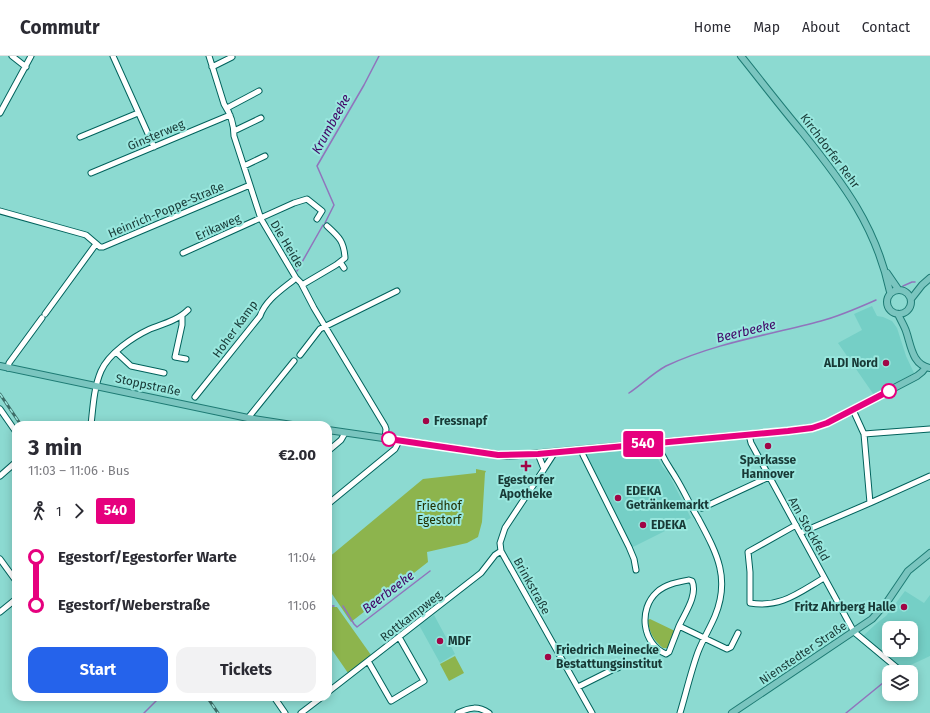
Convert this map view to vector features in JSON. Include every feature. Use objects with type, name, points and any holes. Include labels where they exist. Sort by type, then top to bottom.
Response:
[{"type":"main road","name":"Kirchdorfer Rehr","points":[[741,56],[844,186],[866,223],[885,270],[890,292]]},
{"type":"main road","name":"Kirchdorfer Rehr","points":[[885,270],[898,289]]},
{"type":"main road","points":[[906,331],[906,312],[910,306],[911,299],[922,285],[930,278]]},
{"type":"main road","points":[[906,292],[922,285]]},
{"type":"main road","points":[[906,312],[898,314],[891,311],[887,306],[887,297],[890,292],[898,289],[906,292],[911,299]]},
{"type":"main road","points":[[332,431],[498,455],[538,454],[812,428],[827,423],[917,376],[928,368],[918,361],[913,354],[906,331],[898,314]]},
{"type":"main road","name":"Stoppstraße","points":[[0,366],[267,421]]},
{"type":"main road","name":"Nienstedter Straße","points":[[732,713],[872,620],[908,571],[930,553]]},
{"type":"street","points":[[12,56],[26,67]]},
{"type":"street","points":[[0,113],[31,56]]},
{"type":"street","points":[[113,56],[154,147]]},
{"type":"street","name":"Die Heide","points":[[209,56],[224,104],[230,115],[234,136],[261,219],[296,278],[302,285],[385,426],[385,439]]},
{"type":"street","points":[[212,67],[232,57]]},
{"type":"street","points":[[227,108],[259,91]]},
{"type":"street","points":[[80,137],[138,113]]},
{"type":"street","name":"Ginsterweg","points":[[91,173],[230,115]]},
{"type":"street","points":[[234,131],[261,118]]},
{"type":"street","points":[[244,166],[265,156]]},
{"type":"street","name":"Heinrich-Poppe-Straße","points":[[0,211],[86,235],[100,247],[103,247],[250,185]]},
{"type":"street","name":"Erikaweg","points":[[183,252],[261,219],[294,203],[307,199],[322,211],[317,219]]},
{"type":"street","points":[[302,285],[345,258],[345,248],[343,242],[326,226]]},
{"type":"street","points":[[8,368],[9,363],[96,244]]},
{"type":"street","points":[[340,262],[344,268]]},
{"type":"street","name":"Hoher Kamp","points":[[195,398],[260,316],[263,308],[269,300],[296,278]]},
{"type":"street","points":[[300,355],[320,328],[397,291]]},
{"type":"street","points":[[92,421],[96,386],[102,369],[116,352],[141,333],[182,316],[188,310]]},
{"type":"street","points":[[182,316],[182,325],[175,357],[186,359]]},
{"type":"street","points":[[116,352],[131,366],[164,373]]},
{"type":"street","points":[[248,418],[294,362]]},
{"type":"street","points":[[0,409],[12,426]]},
{"type":"street","points":[[852,410],[864,434],[870,503]]},
{"type":"street","points":[[864,434],[930,429]]},
{"type":"street","points":[[332,448],[341,440],[345,433]]},
{"type":"street","name":"Am Stockfeld","points":[[748,435],[750,443],[854,632]]},
{"type":"street","points":[[332,501],[395,449],[399,441]]},
{"type":"street","points":[[658,443],[665,461],[672,470],[715,550],[721,575],[721,593],[715,616],[694,666],[680,713]]},
{"type":"street","points":[[582,450],[583,455],[629,547],[634,559],[636,570]]},
{"type":"street","name":"Brinkstraße","points":[[555,452],[505,528],[500,543],[502,551],[592,713]]},
{"type":"street","points":[[538,454],[544,469]]},
{"type":"street","points":[[0,476],[12,466]]},
{"type":"street","points":[[800,533],[930,476]]},
{"type":"street","points":[[702,508],[769,477]]},
{"type":"street","points":[[796,525],[748,552],[750,572],[750,603],[777,603],[789,598],[824,578]]},
{"type":"street","name":"Rottkampweg","points":[[332,689],[481,573],[495,555],[502,551]]},
{"type":"street","points":[[0,558],[12,575]]},
{"type":"street","points":[[689,580],[692,581],[693,585],[692,595],[690,603],[679,626],[669,652],[666,654],[653,645],[645,628],[645,617],[651,600],[657,592],[666,586],[689,580]]},
{"type":"street","points":[[0,612],[12,602]]},
{"type":"street","points":[[679,626],[705,637],[727,649],[731,647],[738,633]]},
{"type":"street","points":[[854,632],[894,665]]},
{"type":"street","points":[[368,661],[391,701],[424,681],[399,637]]},
{"type":"street","points":[[578,687],[618,668]]},
{"type":"street","points":[[277,701],[285,713]]},
{"type":"street","points":[[301,713],[317,701]]},
{"type":"street","points":[[458,713],[473,707],[482,708],[489,713]]},
{"type":"shaded area","points":[[872,306],[877,316],[892,321],[897,328],[906,356],[914,373],[874,395],[838,343],[862,330],[854,314]]},
{"type":"shaded area","points":[[648,449],[652,450],[668,473],[691,518],[631,548],[585,456],[586,454]]},
{"type":"shaded area","points":[[905,591],[924,603],[930,595],[930,656],[911,665],[897,665],[888,657],[918,657],[918,621],[882,621],[882,652],[863,636],[886,616]]},
{"type":"shaded area","points":[[434,615],[455,654],[440,663],[419,625]]},
{"type":"green space","name":"Friedhof Egestorf","points":[[476,469],[486,471],[482,522],[478,537],[467,543],[427,552],[428,562],[351,622],[332,594],[332,555],[423,479],[476,473]]},
{"type":"green space","points":[[332,607],[337,607],[371,655],[371,657],[348,673],[332,650]]},
{"type":"green space","points":[[650,619],[675,631],[668,648],[663,648],[655,639],[651,632],[648,620]]},
{"type":"green space","points":[[455,656],[464,673],[449,681],[440,664]]},
{"type":"waterway","name":"Krumbeeke","points":[[325,223],[334,205],[317,166],[379,56]]},
{"type":"waterway","name":"Krumbeeke","points":[[297,271],[323,225]]},
{"type":"waterway","name":"Beerbeeke","points":[[903,286],[915,282]]},
{"type":"waterway","name":"Beerbeeke","points":[[629,393],[661,369],[685,358],[723,345],[828,319],[849,312],[876,300]]},
{"type":"waterway","name":"Beerbeeke","points":[[343,606],[357,627],[430,571]]},
{"type":"waterway","points":[[846,713],[882,684]]},
{"type":"waterway","name":"Beerbeeke","points":[[144,713],[156,701]]},
{"type":"railway","points":[[0,394],[18,421]]},
{"type":"railway","points":[[210,701],[218,713]]},
{"type":"bus line","name":"540","points":[[389,439],[507,456],[788,431],[812,428],[827,423],[889,391]]},
{"type":"place","name":"ALDI Nord","points":[[886,363]]},
{"type":"place","name":"Fressnapf","points":[[426,421]]},
{"type":"place","name":"Sparkasse Hannover","points":[[768,446]]},
{"type":"place","name":"Egestorfer Apotheke","points":[[526,466]]},
{"type":"place","name":"EDEKA Getränkemarkt","points":[[618,498]]},
{"type":"place","name":"EDEKA","points":[[643,525]]},
{"type":"place","name":"Fritz Ahrberg Halle","points":[[904,607]]},
{"type":"place","name":"MDF","points":[[440,641]]},
{"type":"place","name":"Friedrich Meinecke Bestattungsinstitut","points":[[548,657]]}]
